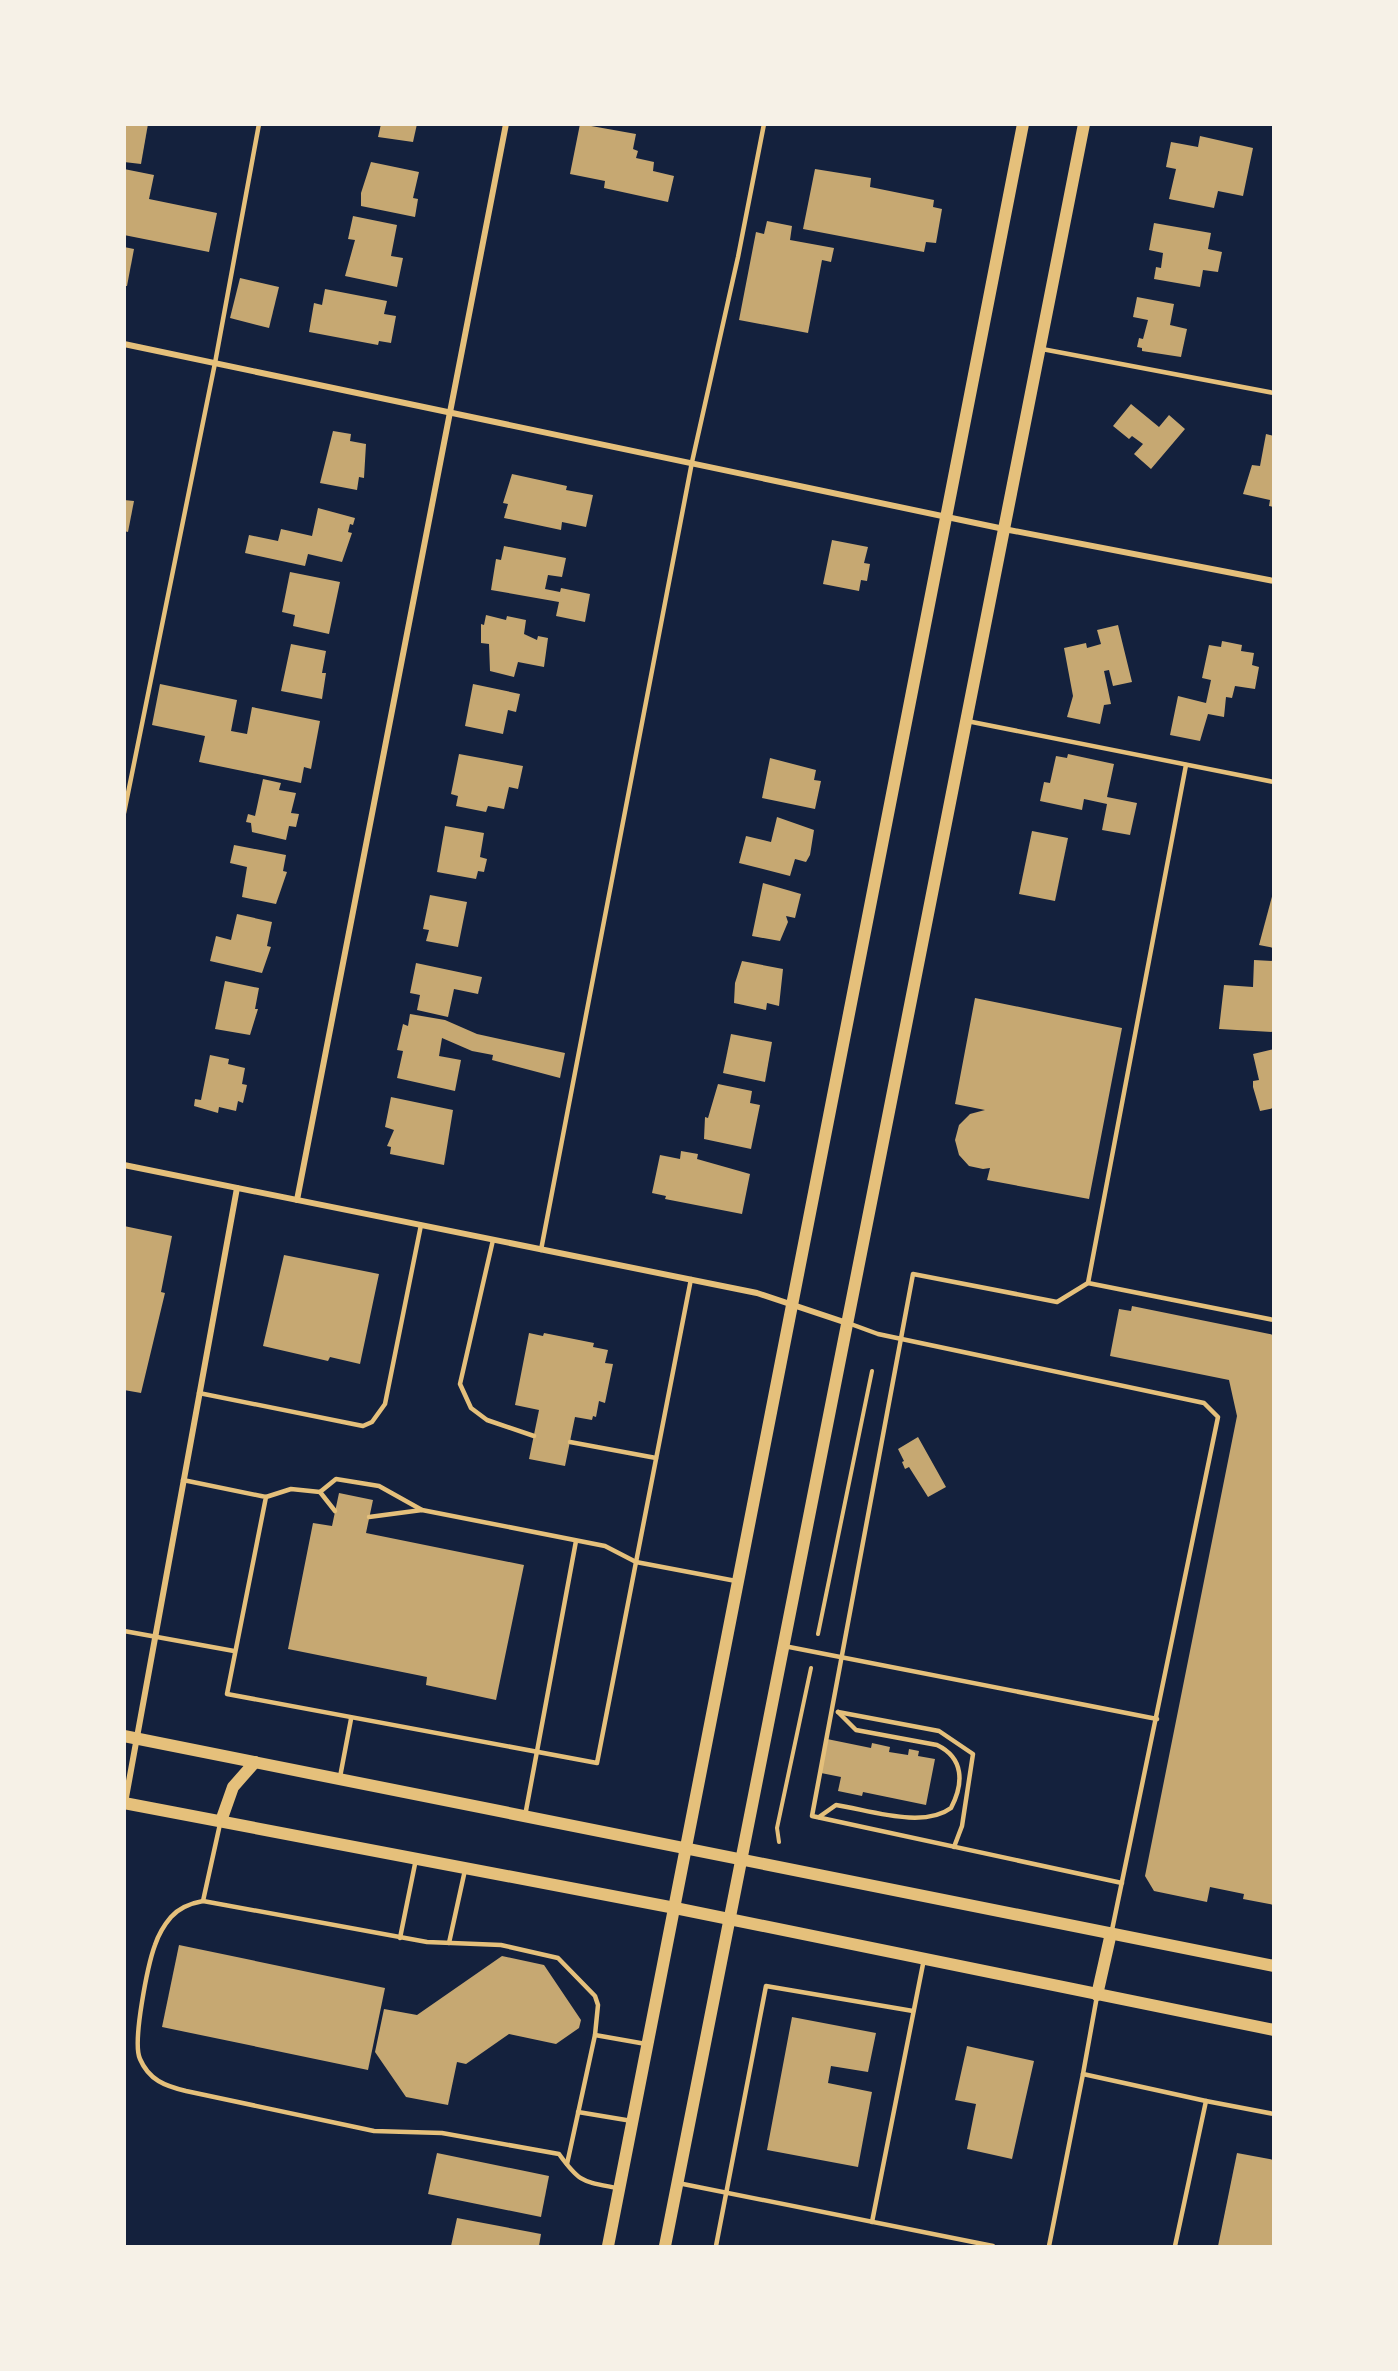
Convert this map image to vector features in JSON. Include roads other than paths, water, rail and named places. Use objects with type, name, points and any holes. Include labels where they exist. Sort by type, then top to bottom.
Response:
[{"type":"main road","points":[[608,2247],[1023,124]]},
{"type":"main road","points":[[665,2247],[1083,124]]},
{"type":"main road","points":[[131,1737],[1274,1966]]},
{"type":"main road","points":[[221,1821],[233,1787],[255,1762]]},
{"type":"main road","points":[[125,1803],[675,1908],[1274,2030]]},
{"type":"main road","points":[[1097,1995],[1111,1933]]},
{"type":"street","points":[[297,1200],[506,124]]},
{"type":"street","points":[[124,344],[1004,529],[1274,581]]},
{"type":"street","points":[[124,1165],[758,1293],[847,1323]]},
{"type":"street","points":[[125,1803],[131,1737],[155,1637],[237,1188]]},
{"type":"lane","points":[[124,813],[215,363],[259,124]]},
{"type":"lane","points":[[541,1250],[692,462],[738,258],[765,124]]},
{"type":"lane","points":[[1039,348],[1274,393]]},
{"type":"lane","points":[[966,721],[1274,782]]},
{"type":"lane","points":[[1088,1283],[1186,765]]},
{"type":"lane","points":[[199,1394],[363,1426],[372,1422],[385,1404],[422,1225]]},
{"type":"lane","points":[[493,1240],[460,1384],[471,1408],[487,1420],[534,1436]]},
{"type":"lane","points":[[1122,1883],[812,1816],[913,1274],[1058,1302],[1088,1283],[1274,1320]]},
{"type":"lane","points":[[266,1497],[227,1694],[351,1719],[538,1750],[597,1763],[691,1279]]},
{"type":"lane","points":[[847,1323],[878,1334],[1204,1403],[1218,1417],[1111,1933]]},
{"type":"lane","points":[[570,1442],[656,1458]]},
{"type":"lane","points":[[183,1480],[266,1497],[291,1489],[320,1492],[336,1479],[379,1486],[422,1510],[605,1546],[636,1562],[739,1582]]},
{"type":"lane","points":[[320,1492],[335,1511]]},
{"type":"lane","points":[[369,1517],[422,1510]]},
{"type":"lane","points":[[525,1816],[576,1540]]},
{"type":"lane","points":[[124,1631],[234,1651]]},
{"type":"lane","points":[[784,1646],[1157,1719]]},
{"type":"lane","points":[[830,1710],[939,1731],[973,1754],[962,1826],[954,1847]]},
{"type":"lane","points":[[819,1817],[836,1805],[913,1818],[931,1818],[951,1808],[960,1784],[960,1772],[948,1750],[927,1743],[856,1730],[838,1712]]},
{"type":"lane","points":[[340,1779],[351,1719]]},
{"type":"lane","points":[[203,1901],[221,1821]]},
{"type":"lane","points":[[400,1938],[416,1859]]},
{"type":"lane","points":[[449,1943],[465,1868]]},
{"type":"lane","points":[[567,2164],[595,2035],[598,2005],[595,1996],[558,1958],[501,1945],[400,1938],[203,1901],[185,1906],[171,1917],[155,1945],[137,2033],[139,2057],[152,2077],[165,2086],[374,2131],[442,2133],[559,2154],[574,2175],[583,2181],[619,2189]]},
{"type":"lane","points":[[873,2222],[924,1959]]},
{"type":"lane","points":[[716,2247],[766,1986],[914,2011]]},
{"type":"lane","points":[[1049,2247],[1097,1995]]},
{"type":"lane","points":[[595,2035],[648,2044]]},
{"type":"lane","points":[[1083,2074],[1274,2114]]},
{"type":"lane","points":[[1175,2247],[1206,2101]]},
{"type":"lane","points":[[578,2112],[633,2121]]},
{"type":"lane","points":[[677,2183],[993,2247]]}]
